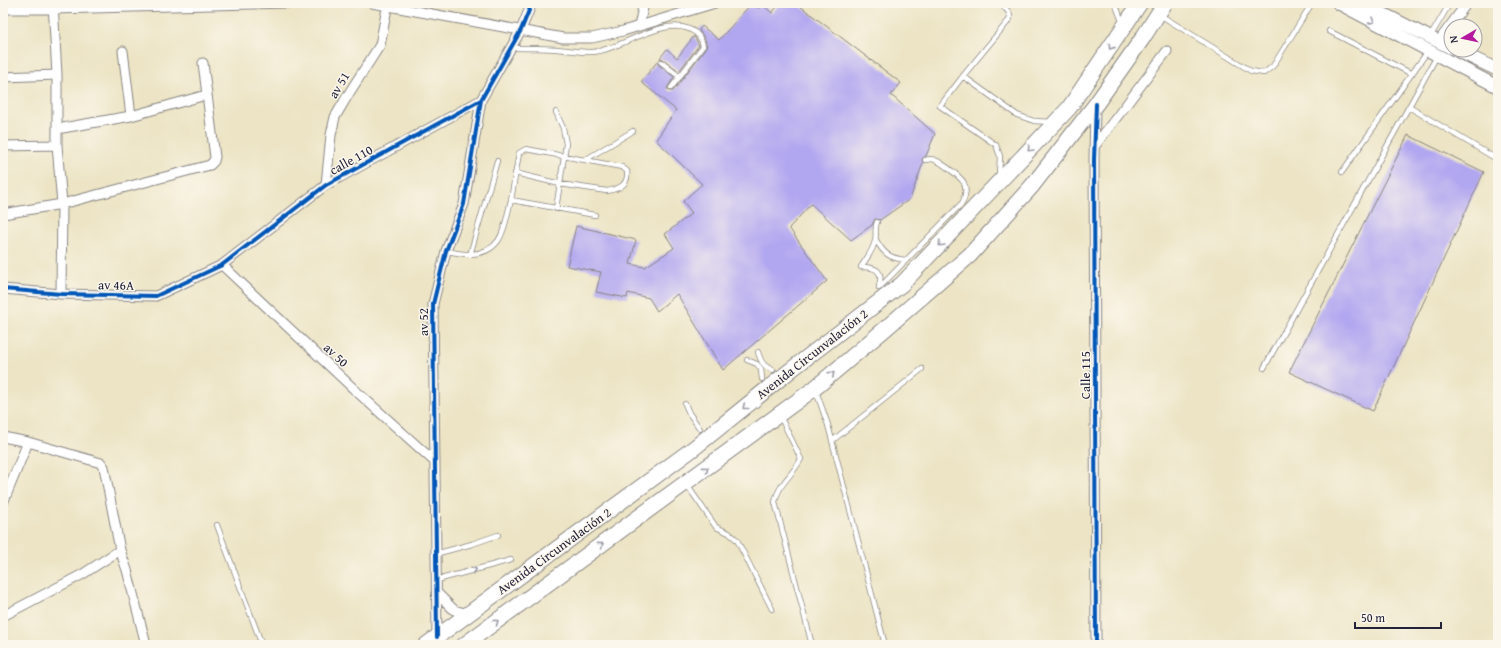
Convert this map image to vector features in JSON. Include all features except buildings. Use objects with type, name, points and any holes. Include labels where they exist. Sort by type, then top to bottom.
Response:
[{"type":"highway","name":"Avenida Circunvalación 2","points":[[431,641],[694,448],[792,369],[902,284],[1069,108],[1140,3]]},
{"type":"highway","name":"Avenida Circunvalación 2","points":[[464,645],[780,415],[815,388],[970,255],[1032,186],[1096,104],[1162,9]]},
{"type":"street","points":[[3,9],[53,6],[288,3]]},
{"type":"street","points":[[372,3],[563,38],[592,38],[639,26],[706,4],[715,3]]},
{"type":"street","name":"av 52","points":[[431,641],[437,594],[435,554],[436,462],[433,304],[446,251],[464,204],[481,100],[521,30],[532,3]]},
{"type":"street","points":[[639,26],[644,3]]},
{"type":"street","points":[[1338,3],[1498,87]]},
{"type":"street","points":[[1362,3],[1443,44]]},
{"type":"street","points":[[1434,40],[1467,3]]},
{"type":"street","name":"av 51","points":[[326,185],[331,135],[335,117],[380,45],[388,5]]},
{"type":"street","points":[[53,6],[57,145],[62,204],[61,294]]},
{"type":"street","points":[[123,51],[131,116]]},
{"type":"street","points":[[1094,147],[1167,51]]},
{"type":"street","points":[[1473,58],[1498,70]]},
{"type":"street","points":[[3,214],[62,204],[210,165],[214,161],[215,156],[202,63]]},
{"type":"street","points":[[3,77],[56,75]]},
{"type":"street","points":[[57,129],[131,116],[206,95]]},
{"type":"street","name":"calle 110","points":[[222,265],[326,185],[481,100]]},
{"type":"street","name":"Calle 115","points":[[1096,104],[1094,147],[1096,645]]},
{"type":"street","points":[[3,146],[57,145]]},
{"type":"street","name":"av 46A","points":[[3,289],[61,294],[156,296],[222,265]]},
{"type":"street","name":"av 50","points":[[222,265],[356,391],[436,462]]},
{"type":"street","points":[[3,437],[28,442],[100,463],[106,472],[120,550],[127,570],[146,645]]},
{"type":"street","points":[[3,503],[28,442]]},
{"type":"street","points":[[3,616],[83,574],[120,550]]},
{"type":"street","points":[[437,594],[454,610],[468,614]]},
{"type":"lane","points":[[996,3],[1008,10],[1010,19],[940,106],[996,144],[1000,156],[999,182]]},
{"type":"lane","points":[[1115,3],[1124,27]]},
{"type":"lane","points":[[1162,9],[1251,71],[1264,73],[1273,66],[1312,3]]},
{"type":"lane","points":[[1434,40],[1450,3]]},
{"type":"lane","points":[[511,48],[537,48],[592,52],[665,28],[678,26],[687,27],[694,31],[702,40],[703,46],[671,88]]},
{"type":"lane","points":[[1329,31],[1412,74]]},
{"type":"lane","points":[[1342,172],[1412,74],[1433,53]]},
{"type":"lane","points":[[1264,368],[1409,107],[1433,53]]},
{"type":"lane","points":[[661,62],[680,77]]},
{"type":"lane","points":[[963,76],[1017,115],[1034,121],[1055,123]]},
{"type":"lane","points":[[1409,107],[1495,158]]},
{"type":"lane","points":[[556,112],[563,128],[566,144],[556,209]]},
{"type":"lane","points":[[586,160],[633,131]]},
{"type":"lane","points":[[446,251],[470,254],[491,249],[496,244],[501,235],[510,200],[515,173],[519,153],[522,150],[529,149],[622,167],[627,171],[628,178],[625,184],[614,190],[607,191],[560,184],[515,173]]},
{"type":"lane","points":[[876,240],[861,267],[872,267],[879,272],[881,279],[879,288],[963,202],[966,193],[964,184],[958,176],[936,161],[931,159],[925,160]]},
{"type":"lane","points":[[470,254],[497,161]]},
{"type":"lane","points":[[510,200],[595,215]]},
{"type":"lane","points":[[877,222],[874,228],[876,240],[880,248],[887,255],[896,259],[906,260]]},
{"type":"lane","points":[[758,352],[765,367],[773,370]]},
{"type":"lane","points":[[747,360],[757,364],[761,368],[762,379]]},
{"type":"lane","points":[[832,441],[922,369]]},
{"type":"lane","points":[[815,388],[832,441],[885,645]]},
{"type":"lane","points":[[685,404],[688,413],[700,429]]},
{"type":"lane","points":[[780,415],[801,459],[798,466],[780,486],[775,502],[812,645]]},
{"type":"lane","points":[[686,483],[716,527],[729,533],[737,540],[772,609]]},
{"type":"lane","points":[[217,525],[262,645]]},
{"type":"lane","points":[[435,554],[498,535]]},
{"type":"lane","points":[[437,580],[511,560]]},
{"type":"cycle path","points":[[437,637],[433,304],[446,251],[464,204],[481,100],[521,30],[532,3]]},
{"type":"cycle path","points":[[3,289],[61,294],[156,296],[222,265],[326,185],[481,100]]},
{"type":"cycle path","points":[[1096,104],[1094,160],[1096,645]]}]
